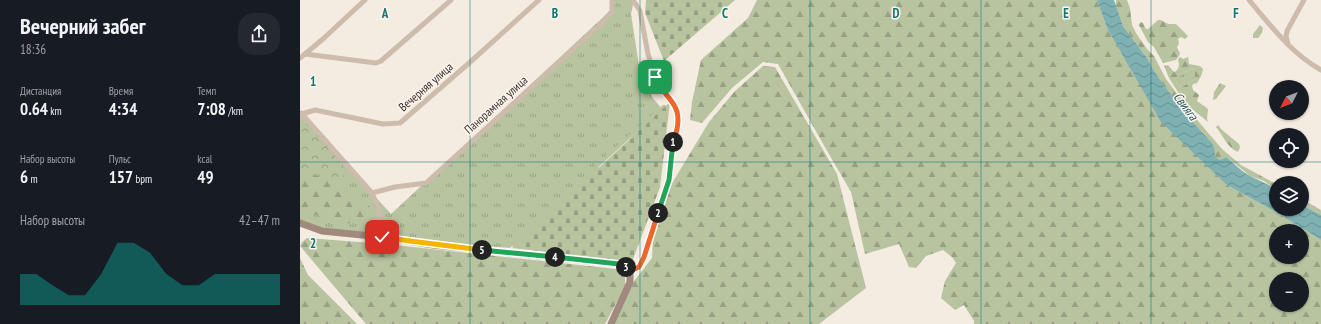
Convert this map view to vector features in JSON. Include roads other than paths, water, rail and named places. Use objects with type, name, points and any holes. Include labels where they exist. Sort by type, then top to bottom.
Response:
[{"type":"street","points":[[300,58],[365,0]]},
{"type":"street","points":[[305,54],[372,63],[381,61],[451,0]]},
{"type":"street","name":"Вечерняя улица","points":[[301,113],[315,110],[383,124],[400,123],[539,0]]},
{"type":"street","name":"Панорамная улица","points":[[372,193],[395,187],[426,183],[606,18],[612,11],[612,0]]},
{"type":"street","points":[[630,271],[639,267],[644,257],[669,180],[678,116],[675,106],[663,92],[656,80],[648,54],[640,11],[633,0]]},
{"type":"street","points":[[1249,0],[1288,46],[1310,64],[1321,70]]},
{"type":"street","points":[[1288,46],[1286,37],[1287,31],[1304,0]]},
{"type":"street","points":[[301,113],[372,193],[379,210],[382,237]]},
{"type":"street","points":[[300,223],[322,231],[382,237],[433,245],[625,265],[630,271],[630,282],[611,324]]},
{"type":"water","points":[[1097,0],[1114,0],[1123,26],[1147,58],[1169,92],[1212,143],[1215,155],[1219,160],[1227,157],[1247,174],[1269,186],[1269,208],[1227,185],[1161,122],[1107,28]]},
{"type":"water","points":[[1309,209],[1321,215],[1321,240],[1309,233],[1309,224],[1295,224],[1282,216],[1309,216]]},
{"type":"water label","name":"Свияга","points":[[1186,106]]}]
